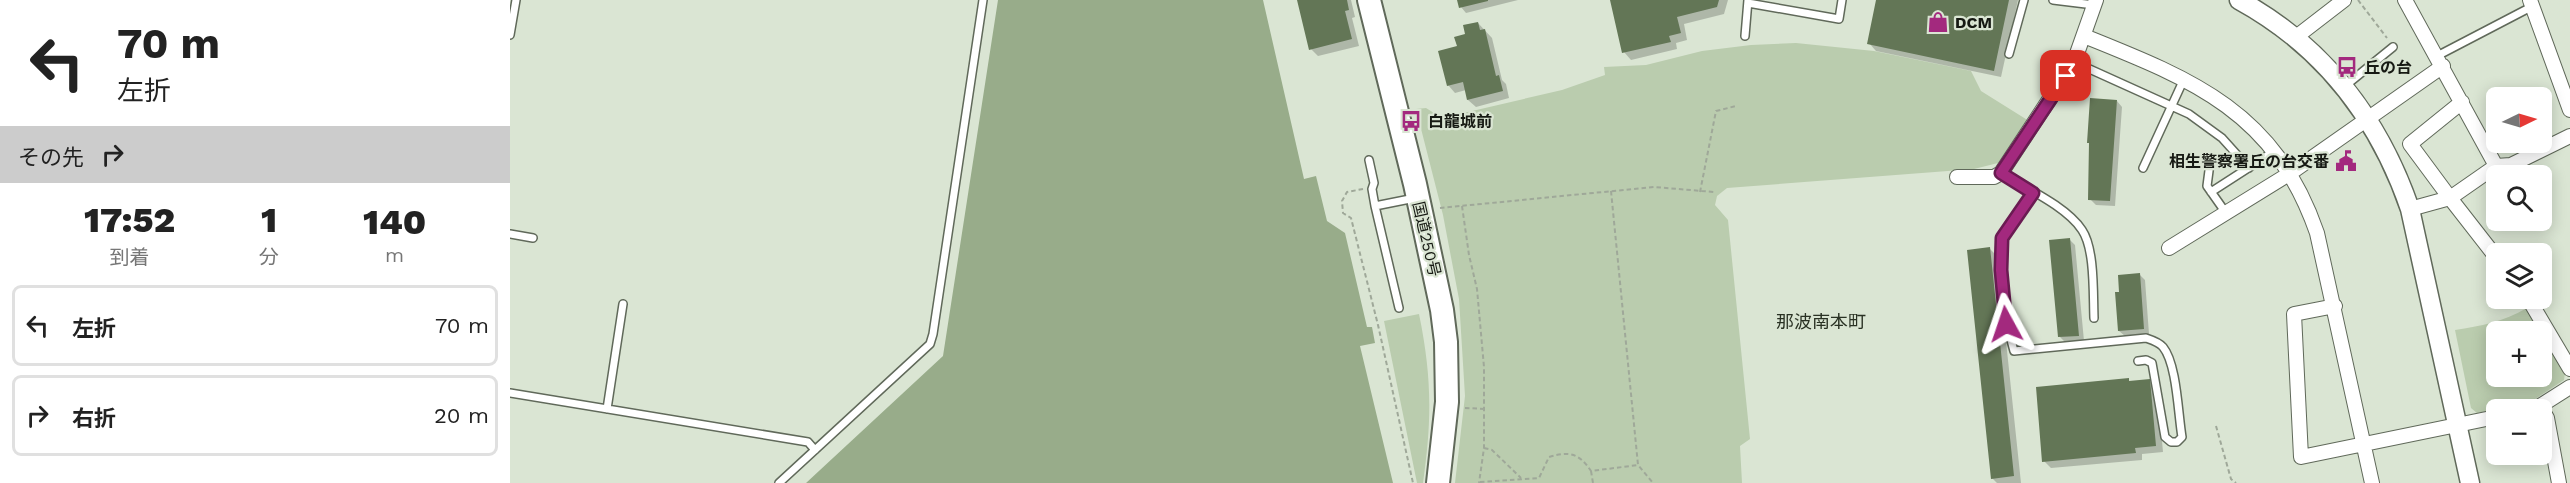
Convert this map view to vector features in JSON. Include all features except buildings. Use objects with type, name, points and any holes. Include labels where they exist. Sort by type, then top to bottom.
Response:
[{"type":"highway","name":"国道250号","points":[[1369,0],[1426,204],[1446,342],[1447,402],[1438,483]]},
{"type":"street","points":[[2239,0],[2274,20],[2296,37],[2345,86],[2368,120],[2399,177],[2410,209],[2470,483]]},
{"type":"street","points":[[2296,37],[2344,0]]},
{"type":"street","points":[[2404,0],[2440,61],[2495,165]]},
{"type":"street","points":[[1957,177],[1994,177],[2001,173],[2074,62],[2095,3]]},
{"type":"street","points":[[2532,3],[2570,110]]},
{"type":"street","points":[[2084,36],[2184,79],[2214,96],[2237,114],[2273,152],[2289,174],[2314,224],[2335,306],[2372,483]]},
{"type":"street","points":[[2169,248],[2289,174],[2368,120],[2440,61]]},
{"type":"street","points":[[2462,102],[2410,144],[2486,244]]},
{"type":"street","points":[[2511,165],[2570,136]]},
{"type":"street","points":[[2410,209],[2450,198],[2486,173]]},
{"type":"street","points":[[2335,306],[2294,314],[2301,457],[2486,419]]},
{"type":"street","points":[[2535,309],[2570,369]]},
{"type":"street","points":[[2550,399],[2570,387]]},
{"type":"street","points":[[2552,445],[2559,483]]},
{"type":"lane","points":[[510,35],[516,0]]},
{"type":"lane","points":[[779,483],[930,344],[983,0]]},
{"type":"lane","points":[[1745,36],[1748,1],[1839,19],[1842,0]]},
{"type":"lane","points":[[2009,54],[2024,0]]},
{"type":"lane","points":[[2053,0],[2095,3]]},
{"type":"lane","points":[[2440,61],[2532,3]]},
{"type":"lane","points":[[2345,86],[2393,47]]},
{"type":"lane","points":[[2074,62],[2172,106],[2205,124],[2222,138],[2249,168]]},
{"type":"lane","points":[[2143,168],[2184,79]]},
{"type":"lane","points":[[2211,192],[2273,152]]},
{"type":"lane","points":[[1370,160],[1374,183],[1372,189],[1399,308]]},
{"type":"lane","points":[[2210,163],[2206,186],[2226,213]]},
{"type":"lane","points":[[2001,173],[2062,210],[2082,230],[2089,248],[2094,318]]},
{"type":"lane","points":[[2033,193],[2002,238],[2001,270],[2006,324],[2014,351],[2146,338],[2155,341],[2163,347],[2170,363],[2182,437],[2177,442],[2171,442],[2165,437],[2152,363],[2146,360],[2138,361]]},
{"type":"lane","points":[[1376,206],[1426,204]]},
{"type":"lane","points":[[510,234],[533,238]]},
{"type":"lane","points":[[607,409],[622,304]]},
{"type":"lane","points":[[510,393],[808,442],[815,450]]},
{"type":"path","points":[[2358,0],[2393,47]]},
{"type":"path","points":[[1700,192],[1716,111],[1736,105]]},
{"type":"path","points":[[1426,204],[1462,206],[1654,187],[1714,192]]},
{"type":"path","points":[[1372,189],[1347,192],[1342,201],[1343,213],[1351,218],[1378,325],[1413,483]]},
{"type":"path","points":[[1611,191],[1638,465],[1653,483]]},
{"type":"path","points":[[1462,206],[1469,255],[1477,289],[1486,409],[1479,482],[1539,478]]},
{"type":"path","points":[[1459,407],[1470,410],[1486,409]]},
{"type":"path","points":[[2216,426],[2231,479],[2236,483]]},
{"type":"path","points":[[1484,448],[1492,450],[1521,479]]},
{"type":"path","points":[[1540,483],[1539,478],[1549,457],[1574,453],[1584,460],[1591,471],[1593,483]]},
{"type":"path","points":[[1591,471],[1638,465]]},
{"type":"shaded area","points":[[998,0],[1263,0],[1304,179],[1316,176],[1327,221],[1345,233],[1367,327],[1372,327],[1375,343],[1360,346],[1393,483],[806,483],[943,356]]},
{"type":"shaded area","points":[[1796,43],[1874,51],[1971,71],[1981,91],[2029,121],[1998,163],[1974,169],[1727,188],[1717,196],[1715,205],[1728,220],[1750,439],[1740,446],[1742,483],[1455,483],[1465,396],[1459,299],[1443,215],[1416,109],[1426,108],[1442,118],[1562,90],[1605,75],[1604,67],[1646,65],[1702,51],[1751,45]]},
{"type":"shaded area","points":[[2528,309],[2535,321],[2498,321]]},
{"type":"shaded area","points":[[1419,314],[1429,398],[1428,438],[1423,483],[1417,483],[1384,321]]},
{"type":"shaded area","points":[[2486,324],[2486,387],[2552,387],[2552,351],[2565,373],[2564,380],[2535,399],[2486,399],[2486,411],[2477,413],[2471,408],[2455,330]]},
{"type":"place","name":"DCM","points":[[1938,22]]},
{"type":"place","name":"丘の台","points":[[2347,67]]},
{"type":"place","name":"白龍城前","points":[[1411,121]]},
{"type":"place","name":"相生警察署丘の台交番","points":[[2346,161]]},
{"type":"district","name":"那波南本町","points":[[1821,322]]},
{"type":"route","points":[[2006,324],[2001,270],[2002,238],[2033,193],[2001,173],[2066,76]]}]
